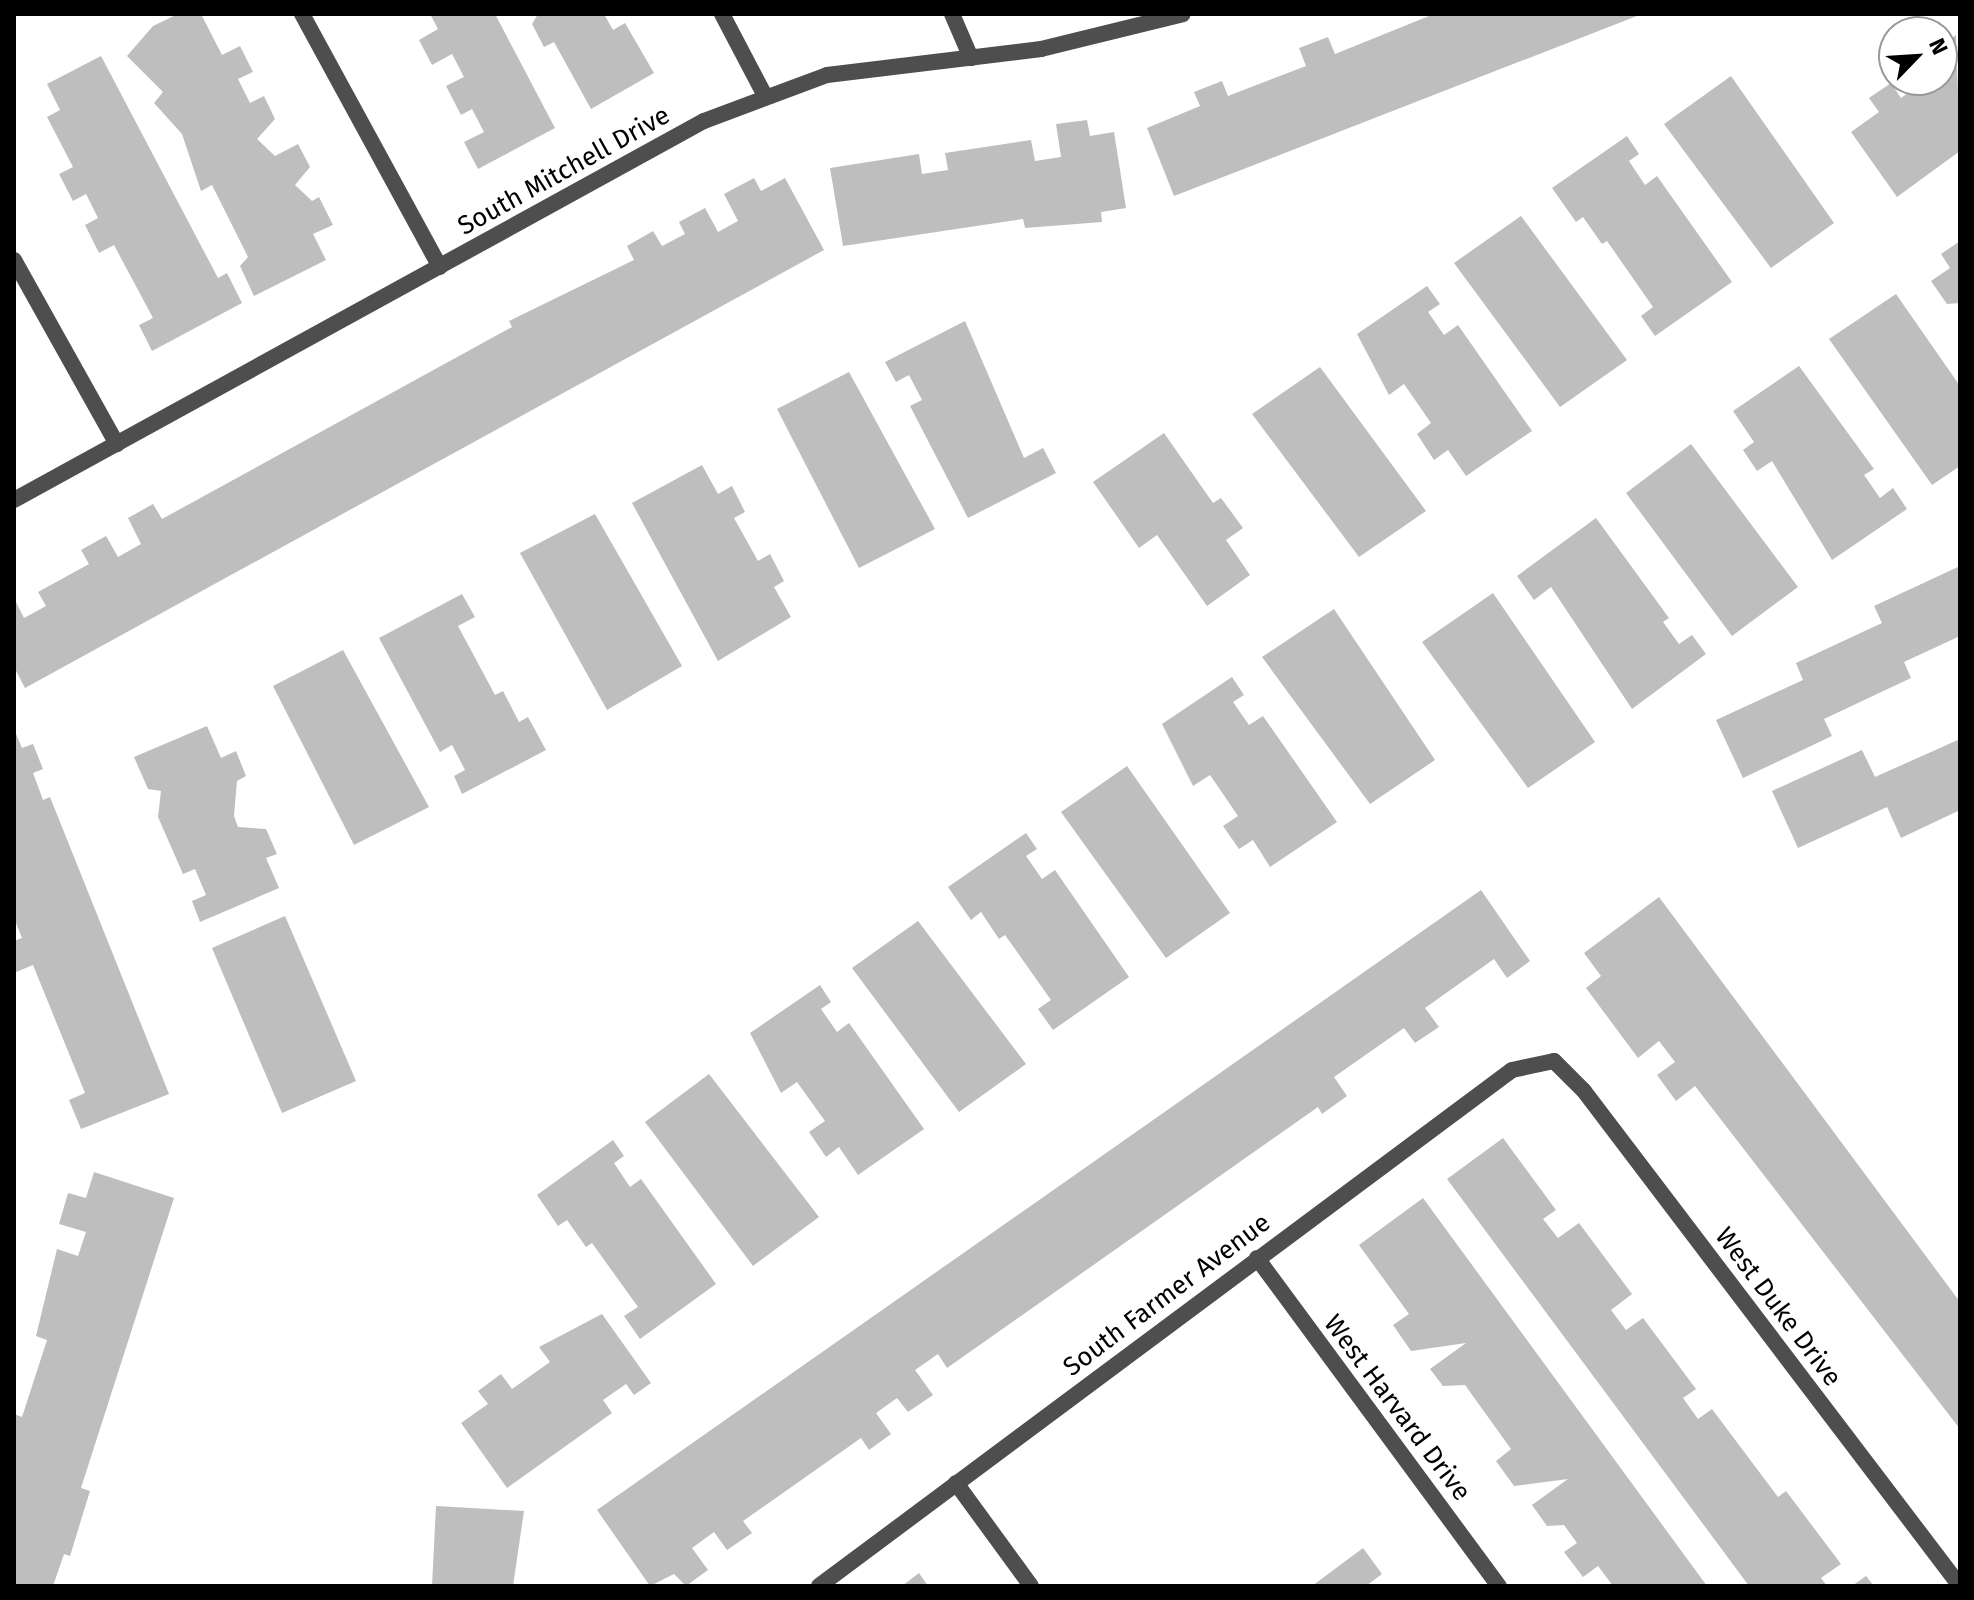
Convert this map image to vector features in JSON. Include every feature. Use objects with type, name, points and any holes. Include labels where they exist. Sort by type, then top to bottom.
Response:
[{"type":"street","points":[[302,14],[440,267]]},
{"type":"street","points":[[722,14],[765,96]]},
{"type":"street","points":[[952,14],[971,58]]},
{"type":"street","name":"South Mitchell Drive","points":[[14,500],[704,121],[827,75],[971,58],[1183,14]]},
{"type":"street","points":[[14,260],[117,444]]},
{"type":"street","name":"South Farmer Avenue","points":[[819,1586],[1512,1070],[1554,1061]]},
{"type":"street","name":"West Duke Drive","points":[[1554,1061],[1584,1091],[1960,1586]]},
{"type":"street","name":"West Harvard Drive","points":[[1257,1258],[1499,1586]]},
{"type":"street","points":[[956,1483],[1031,1586]]},
{"type":"building","points":[[178,14],[201,14],[222,55],[240,46],[253,72],[238,79],[250,103],[264,96],[275,119],[257,139],[275,156],[298,144],[310,167],[295,185],[312,201],[319,197],[333,225],[313,234],[326,260],[254,296],[240,266],[248,257],[212,185],[201,191],[182,134],[154,103],[163,92],[127,56],[153,26]]},
{"type":"building","points":[[430,14],[495,14],[555,128],[478,169],[464,142],[484,132],[472,109],[461,115],[446,86],[464,77],[452,54],[432,65],[419,40],[438,29]]},
{"type":"building","points":[[538,14],[604,14],[613,30],[625,23],[654,73],[591,109],[554,42],[544,47],[532,24]]},
{"type":"building","points":[[1434,14],[1642,14],[1174,196],[1147,128],[1200,106],[1194,92],[1222,81],[1228,96],[1306,66],[1299,48],[1328,37],[1335,54]]},
{"type":"building","points":[[101,56],[218,278],[227,273],[242,303],[152,351],[139,325],[153,318],[114,245],[99,253],[85,225],[98,218],[86,194],[73,201],[59,174],[73,167],[47,117],[60,110],[47,84]]},
{"type":"building","points":[[1731,76],[1834,223],[1771,268],[1664,124]]},
{"type":"building","points":[[1878,92],[1878,96],[1958,96],[1958,93],[1960,151],[1897,197],[1851,132],[1879,112],[1869,98]]},
{"type":"building","points":[[1087,120],[1090,136],[1114,132],[1126,208],[1101,212],[1102,222],[1025,228],[1023,219],[843,246],[830,168],[919,154],[922,174],[948,170],[945,153],[1031,140],[1035,161],[1061,157],[1056,124]]},
{"type":"building","points":[[1627,136],[1639,154],[1629,161],[1645,185],[1657,176],[1732,282],[1655,336],[1641,316],[1653,307],[1607,241],[1602,244],[1583,217],[1576,222],[1552,188]]},
{"type":"building","points":[[754,178],[761,191],[785,178],[824,250],[25,688],[14,667],[14,598],[24,618],[46,606],[38,592],[89,564],[81,550],[106,536],[118,557],[141,544],[128,518],[153,504],[162,519],[512,327],[509,321],[634,260],[627,246],[653,231],[662,246],[685,234],[679,222],[705,208],[718,232],[738,221],[724,194]]},
{"type":"building","points":[[1521,216],[1627,360],[1560,407],[1454,263]]},
{"type":"building","points":[[1960,241],[1960,303],[1947,304],[1931,281],[1950,268],[1941,254]]},
{"type":"building","points":[[1427,286],[1440,304],[1428,312],[1444,335],[1458,325],[1532,431],[1466,476],[1448,450],[1434,460],[1417,434],[1431,423],[1404,384],[1389,395],[1357,334]]},
{"type":"building","points":[[1896,294],[1960,386],[1960,466],[1932,485],[1829,339]]},
{"type":"building","points":[[965,321],[1024,458],[1043,448],[1056,473],[968,518],[910,406],[922,400],[909,375],[896,382],[885,362]]},
{"type":"building","points":[[1799,366],[1874,469],[1864,475],[1880,498],[1893,488],[1907,509],[1832,560],[1772,461],[1757,471],[1743,450],[1754,442],[1733,411]]},
{"type":"building","points":[[1320,367],[1426,511],[1359,557],[1252,414]]},
{"type":"building","points":[[849,372],[935,529],[859,568],[777,409]]},
{"type":"building","points":[[1164,433],[1213,503],[1221,498],[1243,528],[1226,540],[1250,575],[1207,606],[1157,535],[1139,548],[1093,482]]},
{"type":"building","points":[[1691,444],[1798,587],[1732,636],[1626,493]]},
{"type":"building","points":[[702,465],[718,494],[732,486],[745,512],[734,518],[758,561],[770,554],[784,581],[774,587],[791,617],[718,661],[632,503]]},
{"type":"building","points":[[595,514],[682,666],[607,710],[520,553]]},
{"type":"building","points":[[1596,518],[1669,618],[1663,622],[1679,644],[1692,635],[1706,654],[1632,709],[1551,587],[1534,600],[1517,576]]},
{"type":"building","points":[[1960,566],[1960,636],[1904,662],[1911,678],[1824,719],[1832,736],[1743,778],[1716,720],[1803,680],[1796,663],[1882,623],[1874,606]]},
{"type":"building","points":[[1493,593],[1595,742],[1528,788],[1422,642]]},
{"type":"building","points":[[462,594],[475,617],[458,626],[495,695],[503,691],[519,722],[528,717],[546,750],[462,794],[454,776],[465,770],[452,745],[440,752],[379,638]]},
{"type":"building","points":[[1334,609],[1435,760],[1370,804],[1262,657]]},
{"type":"building","points":[[343,650],[429,807],[354,845],[273,686]]},
{"type":"building","points":[[1232,677],[1244,695],[1233,702],[1249,725],[1263,716],[1337,822],[1270,867],[1253,840],[1239,849],[1223,826],[1238,816],[1210,775],[1193,786],[1162,724]]},
{"type":"building","points":[[207,726],[221,758],[236,751],[246,776],[237,781],[234,816],[238,827],[266,829],[277,854],[266,858],[279,888],[200,922],[192,901],[206,895],[195,869],[183,874],[158,817],[161,791],[148,789],[134,757]]},
{"type":"building","points":[[14,729],[22,748],[33,744],[43,769],[33,773],[43,800],[50,797],[169,1094],[81,1129],[69,1100],[85,1093],[33,965],[14,973],[14,941],[22,938],[14,918]]},
{"type":"building","points":[[1960,739],[1960,810],[1901,838],[1887,807],[1798,848],[1772,791],[1862,750],[1875,777]]},
{"type":"building","points":[[1127,766],[1230,913],[1166,958],[1061,812]]},
{"type":"building","points":[[1026,833],[1037,849],[1026,856],[1042,879],[1055,870],[1129,977],[1053,1030],[1038,1009],[1051,1000],[1005,935],[999,939],[981,912],[971,920],[948,887]]},
{"type":"building","points":[[1481,890],[1530,961],[1507,978],[1494,959],[1425,1008],[1439,1027],[1415,1043],[1404,1028],[1334,1077],[1347,1096],[1322,1114],[1318,1107],[947,1368],[938,1354],[915,1370],[933,1395],[908,1412],[897,1398],[876,1413],[891,1434],[869,1450],[861,1438],[743,1521],[752,1533],[727,1550],[714,1532],[692,1548],[708,1570],[686,1586],[674,1574],[650,1586],[597,1510]]},
{"type":"building","points":[[1659,897],[1960,1302],[1960,1429],[1695,1086],[1676,1101],[1657,1075],[1675,1062],[1659,1041],[1638,1058],[1586,988],[1601,976],[1584,953]]},
{"type":"building","points":[[285,916],[356,1081],[282,1113],[212,948]]},
{"type":"building","points":[[918,921],[1026,1064],[959,1112],[852,968]]},
{"type":"building","points":[[820,985],[831,1002],[821,1009],[837,1032],[849,1023],[924,1129],[858,1175],[839,1147],[826,1157],[809,1132],[825,1121],[797,1082],[781,1093],[750,1033]]},
{"type":"building","points":[[709,1074],[819,1217],[753,1266],[645,1122]]},
{"type":"building","points":[[1503,1138],[1556,1210],[1543,1219],[1558,1238],[1579,1223],[1632,1294],[1611,1310],[1626,1330],[1643,1318],[1696,1389],[1683,1398],[1698,1419],[1712,1409],[1778,1497],[1786,1491],[1841,1564],[1821,1578],[1827,1586],[1749,1586],[1447,1179]]},
{"type":"building","points":[[613,1140],[624,1156],[614,1163],[630,1187],[641,1179],[716,1284],[640,1339],[624,1316],[638,1307],[592,1243],[586,1247],[567,1220],[558,1226],[537,1195]]},
{"type":"building","points":[[94,1172],[174,1198],[81,1488],[90,1491],[70,1556],[64,1554],[53,1586],[14,1586],[14,1414],[22,1417],[47,1340],[36,1336],[57,1249],[78,1256],[86,1232],[59,1224],[68,1193],[86,1198]]},
{"type":"building","points":[[1423,1198],[1707,1586],[1613,1586],[1598,1566],[1583,1577],[1564,1552],[1577,1543],[1564,1525],[1547,1526],[1532,1505],[1568,1479],[1514,1486],[1496,1461],[1511,1449],[1465,1385],[1443,1386],[1430,1369],[1466,1343],[1411,1351],[1393,1325],[1409,1314],[1359,1245]]},
{"type":"building","points":[[602,1314],[651,1383],[634,1395],[626,1384],[603,1400],[612,1413],[507,1488],[461,1423],[488,1404],[478,1391],[501,1374],[512,1389],[550,1362],[539,1347]]},
{"type":"building","points":[[436,1506],[524,1511],[513,1586],[432,1586]]},
{"type":"building","points":[[1363,1548],[1382,1574],[1366,1586],[1312,1586]]},
{"type":"building","points":[[919,1573],[928,1586],[902,1586]]},
{"type":"building","points":[[1866,1576],[1874,1586],[1852,1586]]}]
